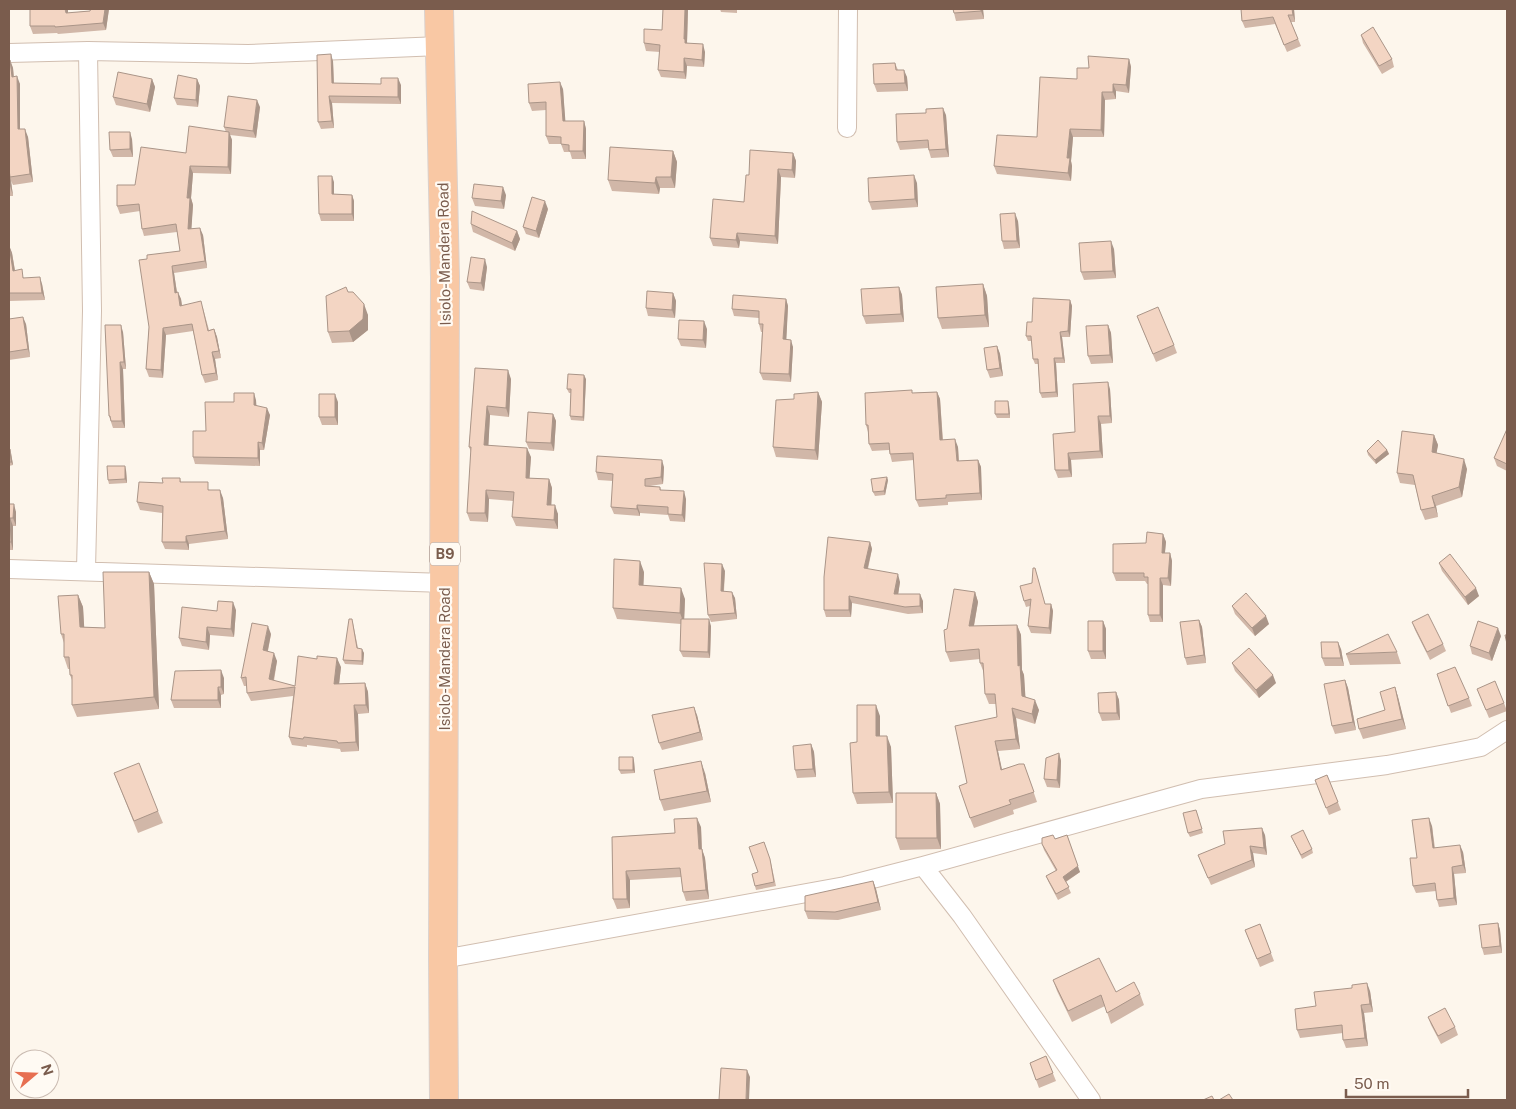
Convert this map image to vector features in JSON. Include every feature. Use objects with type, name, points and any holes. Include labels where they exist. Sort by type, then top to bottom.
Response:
[{"type":"highway","name":"Isiolo-Mandera Road","points":[[439,9],[445,277],[444,1100]]},
{"type":"street","points":[[847,128],[848,9]]},
{"type":"street","points":[[9,53],[88,51],[248,54],[440,46]]},
{"type":"street","points":[[86,570],[92,311],[88,51]]},
{"type":"street","points":[[9,568],[445,583]]},
{"type":"street","points":[[443,959],[845,886],[1200,789],[1387,765],[1456,752],[1480,747],[1507,730]]},
{"type":"street","points":[[923,866],[962,916],[1091,1100]]},
{"type":"building","points":[[30,9],[65,9],[66,13],[105,9],[103,23],[55,27],[30,26]]},
{"type":"building","points":[[663,9],[685,9],[685,43],[703,44],[702,60],[684,58],[684,72],[658,70],[660,45],[644,43],[644,29],[662,30]]},
{"type":"building","points":[[953,9],[981,9],[981,11],[954,13]]},
{"type":"building","points":[[1241,9],[1292,9],[1293,15],[1288,15],[1298,39],[1284,45],[1273,17],[1242,21]]},
{"type":"building","points":[[1373,27],[1392,59],[1379,66],[1361,35]]},
{"type":"building","points":[[331,54],[332,83],[381,84],[381,78],[398,78],[398,97],[329,96],[332,121],[318,122],[317,55]]},
{"type":"building","points":[[1088,56],[1129,59],[1126,85],[1113,84],[1113,92],[1102,92],[1101,130],[1070,129],[1067,158],[1070,158],[1068,173],[994,166],[997,135],[1037,137],[1040,77],[1077,79],[1077,68],[1089,68]]},
{"type":"building","points":[[9,61],[12,77],[17,76],[18,129],[25,129],[30,174],[10,177]]},
{"type":"building","points":[[895,63],[896,70],[904,70],[905,83],[874,84],[873,64]]},
{"type":"building","points":[[118,72],[152,79],[147,104],[113,97]]},
{"type":"building","points":[[178,75],[197,79],[196,100],[174,98]]},
{"type":"building","points":[[560,82],[563,121],[584,121],[583,151],[569,151],[569,145],[561,144],[561,137],[546,136],[546,102],[529,103],[528,84]]},
{"type":"building","points":[[228,96],[257,100],[253,131],[224,127]]},
{"type":"building","points":[[943,108],[946,149],[929,150],[928,140],[897,142],[896,114],[926,113],[926,109]]},
{"type":"building","points":[[189,126],[229,132],[228,167],[190,166],[187,198],[190,198],[188,229],[200,228],[205,261],[172,266],[175,293],[178,292],[180,306],[201,301],[208,331],[214,329],[219,351],[212,352],[216,373],[202,375],[192,324],[163,328],[161,370],[146,369],[149,327],[139,260],[147,259],[147,255],[180,251],[176,224],[142,229],[139,204],[117,206],[117,185],[135,185],[141,147],[186,153]]},
{"type":"building","points":[[109,132],[130,132],[130,149],[110,150]]},
{"type":"building","points":[[610,147],[673,151],[671,177],[656,177],[655,183],[608,180]]},
{"type":"building","points":[[750,150],[793,153],[792,170],[778,169],[775,236],[737,233],[736,240],[710,238],[713,199],[744,202],[746,175],[749,175]]},
{"type":"building","points":[[914,175],[915,199],[869,202],[868,178]]},
{"type":"building","points":[[318,176],[332,176],[332,194],[352,195],[352,214],[319,214]]},
{"type":"building","points":[[474,184],[503,187],[501,201],[472,198]]},
{"type":"building","points":[[532,197],[545,201],[536,231],[523,227]]},
{"type":"building","points":[[472,211],[517,231],[512,243],[471,224]]},
{"type":"building","points":[[1015,213],[1017,241],[1002,241],[1000,214]]},
{"type":"building","points":[[1111,241],[1113,271],[1081,272],[1079,243]]},
{"type":"building","points":[[9,245],[13,271],[22,269],[23,278],[40,277],[42,293],[9,293]]},
{"type":"building","points":[[471,257],[485,259],[481,283],[467,282]]},
{"type":"building","points":[[983,284],[985,315],[938,318],[936,287]]},
{"type":"building","points":[[346,287],[348,292],[353,292],[364,304],[363,319],[349,331],[328,332],[326,296]]},
{"type":"building","points":[[899,287],[901,314],[863,316],[861,289]]},
{"type":"building","points":[[647,291],[673,293],[672,310],[646,308]]},
{"type":"building","points":[[733,295],[786,299],[783,339],[791,340],[789,374],[760,373],[763,324],[759,324],[759,311],[732,309]]},
{"type":"building","points":[[1033,298],[1070,300],[1068,331],[1060,332],[1063,358],[1054,358],[1056,392],[1040,393],[1038,359],[1033,359],[1031,336],[1026,336],[1027,322],[1032,322]]},
{"type":"building","points":[[1158,307],[1174,345],[1153,354],[1137,316]]},
{"type":"building","points":[[23,317],[28,349],[9,352],[9,319]]},
{"type":"building","points":[[679,320],[704,321],[703,340],[678,339]]},
{"type":"building","points":[[105,325],[121,325],[124,362],[120,362],[122,421],[111,421],[109,416]]},
{"type":"building","points":[[1108,325],[1110,355],[1088,356],[1086,326]]},
{"type":"building","points":[[997,346],[1000,368],[987,370],[984,348]]},
{"type":"building","points":[[475,368],[508,370],[506,408],[487,406],[484,445],[527,448],[526,478],[549,479],[547,505],[555,505],[554,520],[512,517],[514,492],[486,490],[485,513],[467,513],[471,447],[469,447]]},
{"type":"building","points":[[568,374],[584,375],[583,417],[570,416],[571,389],[567,389]]},
{"type":"building","points":[[1108,382],[1110,416],[1098,416],[1100,451],[1068,453],[1069,470],[1055,470],[1053,434],[1075,432],[1073,384]]},
{"type":"building","points":[[912,390],[912,393],[937,392],[940,440],[955,439],[957,461],[978,460],[980,493],[946,495],[946,498],[916,500],[913,453],[890,454],[889,443],[869,444],[868,425],[866,425],[865,393]]},
{"type":"building","points":[[818,392],[815,450],[773,447],[776,400],[794,399],[794,394]]},
{"type":"building","points":[[234,393],[254,393],[254,405],[267,408],[262,443],[258,442],[258,458],[193,457],[193,431],[206,431],[205,402],[234,402]]},
{"type":"building","points":[[319,394],[335,394],[335,417],[319,417]]},
{"type":"building","points":[[995,401],[1008,401],[1009,414],[995,414]]},
{"type":"building","points":[[528,412],[553,414],[551,443],[526,442]]},
{"type":"building","points":[[1507,429],[1507,464],[1494,458]]},
{"type":"building","points":[[1402,431],[1434,435],[1432,452],[1464,459],[1459,487],[1432,496],[1435,507],[1421,510],[1413,475],[1397,473]]},
{"type":"building","points":[[1378,440],[1387,450],[1375,460],[1367,451]]},
{"type":"building","points":[[10,449],[11,462],[9,462]]},
{"type":"building","points":[[597,456],[662,460],[661,477],[645,479],[645,486],[660,487],[660,490],[684,491],[682,515],[668,514],[668,507],[637,505],[637,509],[611,507],[613,474],[596,472]]},
{"type":"building","points":[[107,466],[125,466],[125,479],[108,480]]},
{"type":"building","points":[[887,477],[884,491],[873,492],[871,479]]},
{"type":"building","points":[[162,478],[180,478],[180,482],[208,482],[208,490],[220,490],[225,531],[186,536],[186,542],[162,542],[163,506],[137,502],[139,482],[163,483]]},
{"type":"building","points":[[9,504],[14,504],[13,518],[10,518],[11,542],[9,542]]},
{"type":"building","points":[[1147,532],[1163,534],[1162,553],[1170,553],[1168,578],[1160,578],[1160,615],[1148,615],[1148,577],[1144,577],[1144,573],[1113,573],[1113,544],[1146,543]]},
{"type":"building","points":[[828,537],[870,542],[864,568],[898,574],[894,594],[920,594],[920,606],[905,607],[849,596],[849,610],[824,610],[824,577]]},
{"type":"building","points":[[1450,554],[1476,588],[1465,597],[1439,563]]},
{"type":"building","points":[[614,559],[640,561],[639,585],[681,588],[680,613],[613,608]]},
{"type":"building","points":[[704,563],[722,564],[721,591],[732,592],[735,613],[708,615]]},
{"type":"building","points":[[1033,568],[1035,568],[1045,604],[1051,604],[1049,628],[1028,626],[1031,599],[1024,601],[1020,586],[1032,583]]},
{"type":"building","points":[[103,572],[149,572],[154,697],[72,705],[72,675],[70,675],[69,657],[64,657],[64,634],[61,634],[58,596],[78,595],[80,627],[105,628]]},
{"type":"building","points":[[954,589],[975,592],[969,626],[1017,625],[1018,666],[1020,665],[1022,696],[1035,700],[1032,714],[1012,708],[1016,739],[995,741],[1001,770],[1024,764],[1034,792],[1009,800],[1011,804],[970,818],[959,786],[967,783],[955,726],[997,717],[995,694],[985,694],[983,663],[980,663],[979,649],[946,652],[944,630],[947,629]]},
{"type":"building","points":[[1246,593],[1266,616],[1252,628],[1232,606]]},
{"type":"building","points":[[218,601],[233,602],[231,629],[207,627],[206,642],[179,638],[182,607],[217,611]]},
{"type":"building","points":[[1428,614],[1443,644],[1427,652],[1412,622]]},
{"type":"building","points":[[349,619],[352,619],[357,648],[362,649],[362,661],[343,660]]},
{"type":"building","points":[[681,619],[709,619],[708,652],[680,651]]},
{"type":"building","points":[[1199,620],[1204,655],[1185,658],[1180,622]]},
{"type":"building","points":[[1088,621],[1103,621],[1103,651],[1088,651]]},
{"type":"building","points":[[1478,621],[1498,628],[1489,653],[1470,646]]},
{"type":"building","points":[[252,623],[268,626],[263,650],[274,653],[269,679],[295,686],[298,656],[317,659],[317,656],[337,658],[334,684],[365,683],[366,705],[354,705],[356,742],[338,743],[337,741],[289,737],[295,687],[247,693],[246,677],[241,678]]},
{"type":"building","points":[[1388,634],[1397,652],[1346,654]]},
{"type":"building","points":[[1321,642],[1338,642],[1341,658],[1322,658]]},
{"type":"building","points":[[1249,648],[1273,675],[1256,690],[1232,663]]},
{"type":"building","points":[[1455,667],[1469,698],[1448,706],[1437,674]]},
{"type":"building","points":[[221,670],[221,687],[218,687],[218,700],[171,700],[175,671]]},
{"type":"building","points":[[1345,680],[1353,722],[1332,726],[1324,684]]},
{"type":"building","points":[[1495,681],[1504,703],[1486,710],[1477,689]]},
{"type":"building","points":[[1395,687],[1402,719],[1359,729],[1357,719],[1385,710],[1380,692]]},
{"type":"building","points":[[1116,692],[1117,713],[1099,713],[1098,693]]},
{"type":"building","points":[[857,705],[876,705],[876,736],[887,736],[889,792],[853,793],[850,743],[857,742]]},
{"type":"building","points":[[694,707],[700,732],[659,743],[652,715]]},
{"type":"building","points":[[811,744],[813,769],[795,770],[793,746]]},
{"type":"building","points":[[1059,753],[1057,780],[1044,779],[1046,758]]},
{"type":"building","points":[[619,757],[633,757],[633,770],[619,770]]},
{"type":"building","points":[[701,761],[707,791],[660,800],[654,770]]},
{"type":"building","points":[[139,763],[158,811],[134,821],[114,773]]},
{"type":"building","points":[[1327,775],[1338,802],[1326,808],[1315,780]]},
{"type":"building","points":[[896,793],[936,793],[937,838],[896,838]]},
{"type":"building","points":[[1196,810],[1202,829],[1188,833],[1183,813]]},
{"type":"building","points":[[697,818],[699,849],[702,849],[706,890],[683,892],[680,868],[626,871],[627,899],[613,899],[612,837],[675,833],[674,819]]},
{"type":"building","points":[[1429,818],[1433,848],[1460,845],[1463,865],[1452,867],[1454,898],[1437,900],[1435,883],[1413,886],[1410,858],[1417,858],[1412,820]]},
{"type":"building","points":[[1262,828],[1264,848],[1250,846],[1252,860],[1208,878],[1198,855],[1225,844],[1223,831]]},
{"type":"building","points":[[1303,830],[1312,849],[1301,855],[1291,836]]},
{"type":"building","points":[[1053,835],[1055,839],[1067,835],[1078,866],[1063,877],[1069,887],[1056,894],[1046,876],[1057,870],[1042,844],[1042,838]]},
{"type":"building","points":[[764,842],[770,859],[774,882],[755,886],[752,874],[758,872],[749,847]]},
{"type":"building","points":[[873,881],[878,902],[835,912],[805,911],[805,896]]},
{"type":"building","points":[[1498,923],[1500,946],[1482,948],[1479,925]]},
{"type":"building","points":[[1260,924],[1271,953],[1257,959],[1245,930]]},
{"type":"building","points":[[1099,958],[1116,992],[1134,982],[1140,994],[1107,1013],[1101,995],[1068,1011],[1053,980]]},
{"type":"building","points":[[1367,983],[1370,1004],[1361,1005],[1365,1038],[1343,1040],[1342,1025],[1297,1030],[1295,1009],[1316,1006],[1314,992],[1352,988],[1352,985]]},
{"type":"building","points":[[1445,1008],[1455,1027],[1438,1036],[1428,1017]]},
{"type":"building","points":[[1046,1056],[1053,1073],[1036,1080],[1030,1063]]},
{"type":"building","points":[[721,1068],[747,1070],[746,1100],[719,1100]]},
{"type":"building","points":[[1229,1094],[1233,1100],[1219,1100]]},
{"type":"building","points":[[1212,1096],[1214,1100],[1203,1100]]}]
